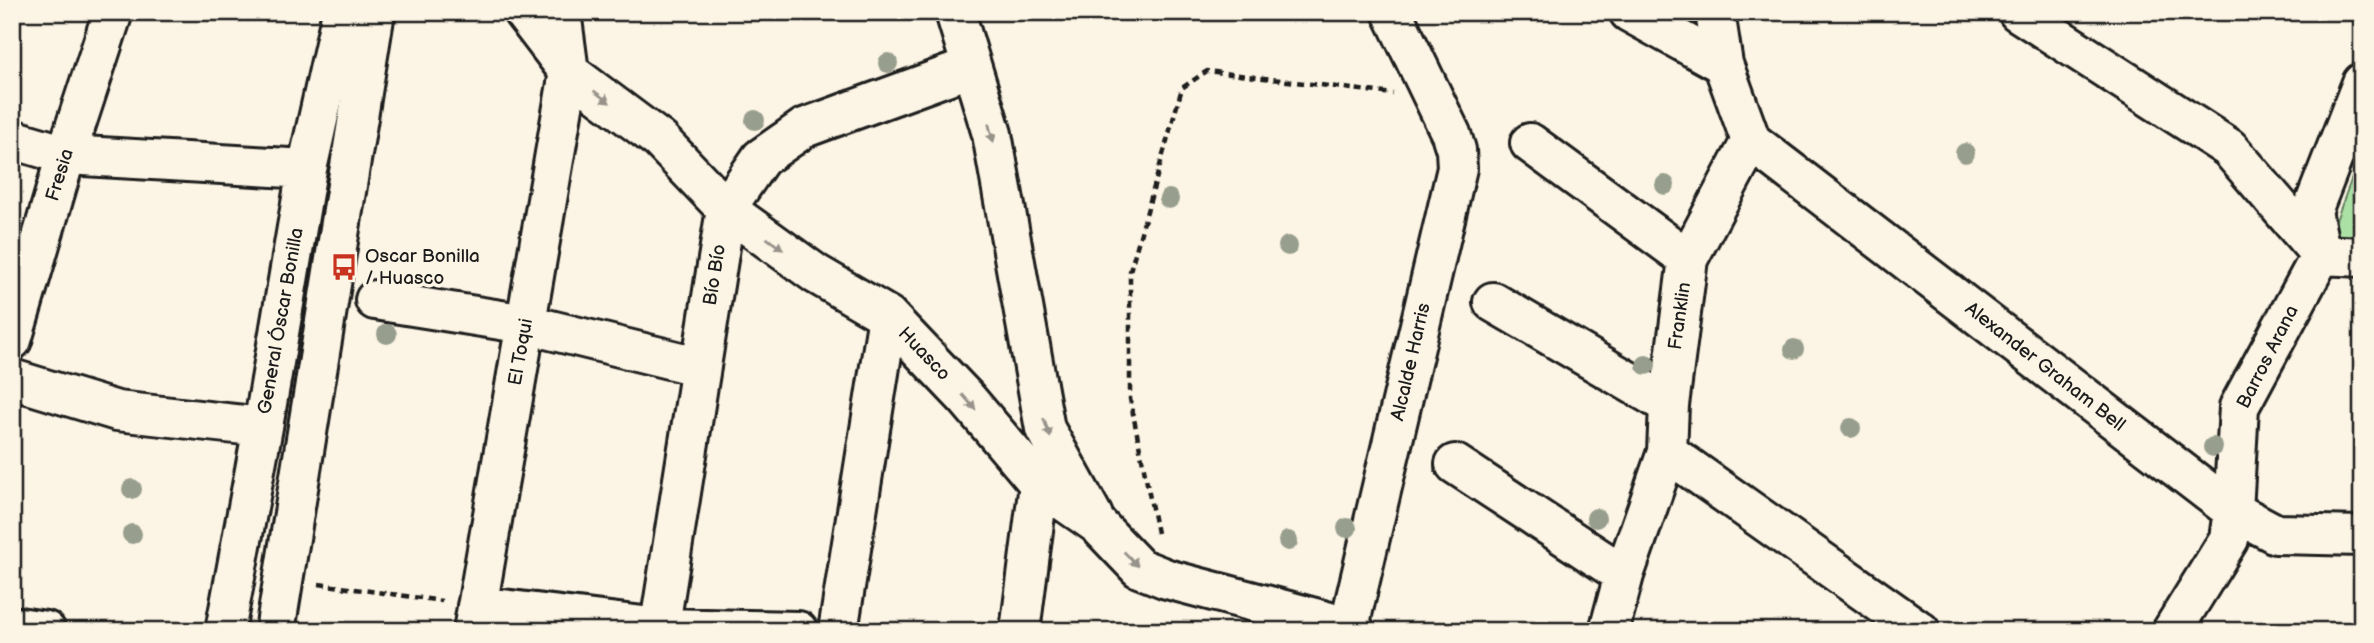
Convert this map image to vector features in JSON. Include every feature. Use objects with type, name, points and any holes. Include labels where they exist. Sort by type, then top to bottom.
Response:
[{"type":"street","name":"Fresia","points":[[12,340],[65,155],[113,12]]},
{"type":"street","name":"General Óscar Bonilla","points":[[225,631],[307,169],[342,12]]},
{"type":"street","points":[[275,631],[375,12]]},
{"type":"street","name":"Huasco","points":[[523,12],[569,72],[660,140],[726,208],[816,274],[888,316],[967,399],[1039,484],[1097,524],[1139,568],[1167,579],[1349,629]]},
{"type":"street","name":"El Toqui","points":[[475,619],[569,72],[561,12]]},
{"type":"street","points":[[956,12],[992,134],[1045,429],[1097,524]]},
{"type":"street","name":"Alcalde Harris","points":[[1349,629],[1457,168],[1453,142],[1392,12]]},
{"type":"street","points":[[1629,12],[1723,64]]},
{"type":"street","points":[[1715,12],[1723,64],[1751,141]]},
{"type":"street","points":[[2018,12],[2229,148],[2321,255],[2362,257]]},
{"type":"street","name":"Bío Bío","points":[[660,629],[726,208],[761,158],[804,128],[971,67]]},
{"type":"street","points":[[2321,255],[2312,211],[2362,83]]},
{"type":"street","points":[[12,139],[65,155],[307,169]]},
{"type":"street","name":"Franklin","points":[[1609,631],[1624,575],[1667,452],[1668,405],[1688,258],[1751,141]]},
{"type":"street","name":"Alexander Graham Bell","points":[[1751,141],[2233,511],[2276,534],[2362,536]]},
{"type":"street","points":[[1530,143],[1688,258]]},
{"type":"street","name":"Barros Arana","points":[[2172,631],[2229,539],[2239,407],[2321,255]]},
{"type":"street","points":[[375,300],[526,324],[701,367]]},
{"type":"street","points":[[1493,302],[1668,405]]},
{"type":"street","points":[[838,631],[888,316]]},
{"type":"street","points":[[12,379],[117,411],[263,427]]},
{"type":"street","points":[[1667,452],[1920,631]]},
{"type":"street","points":[[1455,464],[1624,575]]},
{"type":"street","points":[[1020,631],[1039,484]]},
{"type":"street","points":[[475,619],[660,629],[798,631]]},
{"type":"street","points":[[12,626],[46,631]]},
{"type":"path","points":[[1167,579],[1130,399],[1129,271],[1182,88],[1207,71],[1434,99]]},
{"type":"path","points":[[284,579],[475,619]]},
{"type":"green space","points":[[2362,151],[2362,242],[2329,239]]},
{"type":"place","name":"Oscar Bonilla / Huasco","points":[[344,267]]}]
